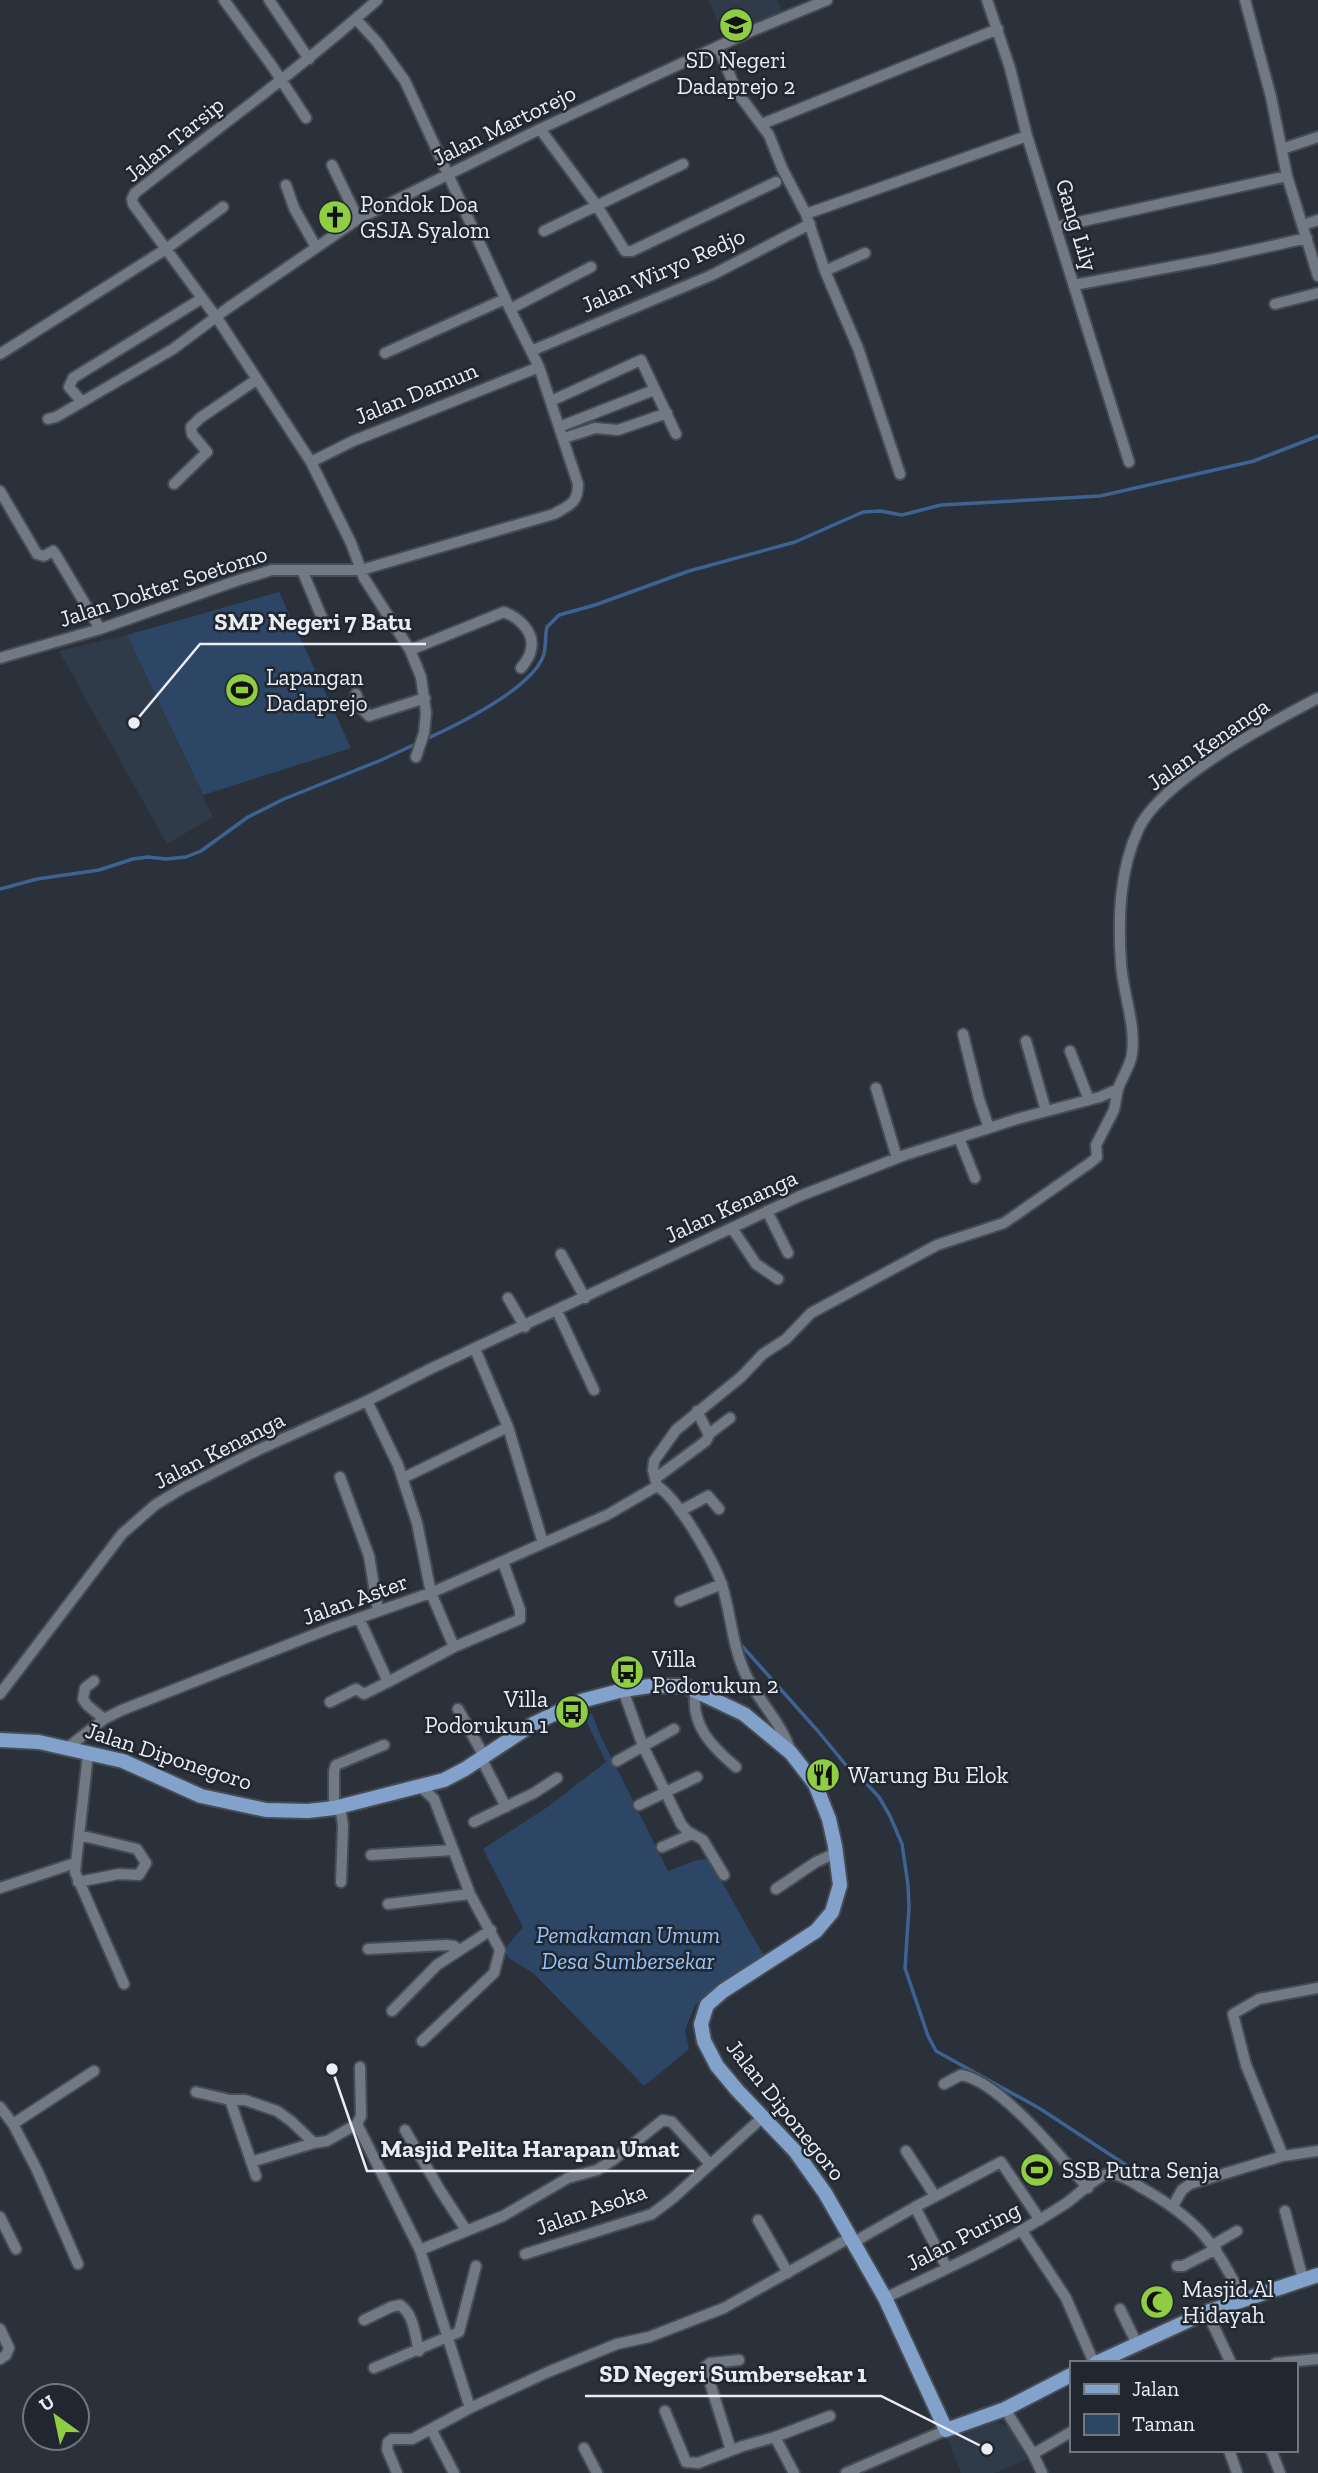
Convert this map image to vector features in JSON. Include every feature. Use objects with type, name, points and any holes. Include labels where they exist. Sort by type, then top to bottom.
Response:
[{"type":"main road","name":"Jalan Diponegoro","points":[[0,1740],[39,1742],[123,1761],[201,1796],[266,1810],[337,1807],[444,1780],[565,1707],[623,1690],[672,1685],[696,1689],[744,1714],[791,1753],[810,1776],[819,1793],[829,1819],[836,1853],[839,1895],[826,1921],[804,1940],[723,1991],[707,2005],[701,2024],[708,2052],[737,2090],[795,2151],[825,2193],[885,2298],[946,2430]]},
{"type":"main road","points":[[1099,2361],[1207,2312],[1318,2275]]},
{"type":"main road","points":[[946,2430],[1005,2409],[1070,2376]]},
{"type":"street","points":[[224,0],[306,118]]},
{"type":"street","points":[[269,0],[309,59]]},
{"type":"street","name":"Jalan Tarsip","points":[[377,0],[309,59],[135,193],[132,199],[216,317],[311,462],[351,543],[360,570],[410,650],[421,677],[425,698],[424,733],[418,752]]},
{"type":"street","name":"Jalan Martorejo","points":[[48,419],[173,349],[358,219],[540,129],[827,0]]},
{"type":"street","name":"Gang Lily","points":[[987,0],[1129,461]]},
{"type":"street","points":[[1245,0],[1287,176],[1318,276]]},
{"type":"street","points":[[356,19],[377,42],[405,81],[531,351],[564,438],[595,428],[618,430],[667,413]]},
{"type":"street","points":[[762,124],[998,29]]},
{"type":"street","points":[[718,47],[737,92],[762,124],[808,219],[825,271],[858,348],[900,474]]},
{"type":"street","points":[[540,129],[597,206],[623,248],[630,251],[776,182]]},
{"type":"street","name":"Jalan Wiryo Redjo","points":[[531,351],[712,275],[808,219],[1027,136]]},
{"type":"street","points":[[1282,149],[1318,138]]},
{"type":"street","points":[[544,231],[683,164]]},
{"type":"street","points":[[332,165],[358,219]]},
{"type":"street","points":[[1056,227],[1287,176]]},
{"type":"street","points":[[286,186],[316,247]]},
{"type":"street","points":[[0,354],[166,249],[223,207]]},
{"type":"street","points":[[1303,225],[1318,220]]},
{"type":"street","points":[[1074,285],[1307,238]]},
{"type":"street","points":[[825,271],[865,253]]},
{"type":"street","points":[[385,352],[507,304],[591,267]]},
{"type":"street","points":[[1275,304],[1318,293]]},
{"type":"street","points":[[82,402],[69,387],[73,378],[201,299]]},
{"type":"street","points":[[551,401],[637,360],[643,362],[676,434]]},
{"type":"street","name":"Jalan Damun","points":[[311,462],[353,441],[538,367]]},
{"type":"street","points":[[174,484],[207,452],[191,433],[191,427],[256,380]]},
{"type":"street","points":[[559,427],[654,390]]},
{"type":"street","name":"Jalan Dokter Soetomo","points":[[0,658],[100,629],[272,570],[360,570],[554,514],[578,496],[578,484],[564,438]]},
{"type":"street","points":[[0,491],[37,554],[44,556],[53,551],[56,555],[100,629]]},
{"type":"street","points":[[302,570],[325,625]]},
{"type":"street","points":[[410,650],[504,612],[522,623],[531,638],[531,652],[521,668]]},
{"type":"street","points":[[356,694],[362,709],[369,716],[425,698]]},
{"type":"street","name":"Jalan Kenanga","points":[[0,1694],[122,1534],[155,1505],[222,1468],[800,1196],[897,1158],[1118,1089],[1130,1063],[1132,1039],[1121,970],[1121,892],[1127,863],[1139,829],[1158,801],[1204,766],[1265,726],[1318,698]]},
{"type":"street","points":[[963,1034],[989,1128]]},
{"type":"street","points":[[1026,1041],[1046,1111]]},
{"type":"street","points":[[1070,1051],[1089,1100]]},
{"type":"street","points":[[876,1088],[897,1158]]},
{"type":"street","points":[[791,1753],[781,1729],[758,1698],[740,1661],[722,1584],[680,1511],[657,1482],[653,1465],[656,1456],[676,1430],[696,1411],[741,1377],[763,1354],[786,1339],[811,1313],[937,1245],[1004,1223],[1090,1163],[1097,1157],[1096,1145],[1114,1110],[1118,1089]]},
{"type":"street","points":[[959,1138],[975,1178]]},
{"type":"street","points":[[767,1212],[788,1253]]},
{"type":"street","points":[[732,1228],[756,1264],[778,1279]]},
{"type":"street","points":[[561,1254],[585,1298]]},
{"type":"street","points":[[508,1298],[525,1326]]},
{"type":"street","points":[[558,1311],[594,1390]]},
{"type":"street","points":[[475,1349],[508,1427],[543,1543]]},
{"type":"street","points":[[367,1401],[398,1465],[416,1523],[431,1593],[454,1647]]},
{"type":"street","points":[[696,1411],[709,1434]]},
{"type":"street","name":"Jalan Aster","points":[[67,1748],[104,1719],[122,1710],[431,1593],[607,1516],[657,1482],[730,1418]]},
{"type":"street","points":[[402,1478],[508,1427]]},
{"type":"street","points":[[340,1477],[369,1556],[378,1611]]},
{"type":"street","points":[[680,1511],[708,1496],[719,1509]]},
{"type":"street","points":[[330,1702],[356,1689],[364,1694],[454,1647],[520,1619],[520,1610],[503,1562]]},
{"type":"street","points":[[680,1601],[722,1584]]},
{"type":"street","points":[[359,1619],[388,1682]]},
{"type":"street","points":[[94,1681],[85,1688],[83,1699],[104,1719]]},
{"type":"street","points":[[696,1689],[693,1708],[702,1732],[717,1751],[736,1768]]},
{"type":"street","points":[[623,1690],[643,1746],[681,1824],[703,1840],[724,1875]]},
{"type":"street","points":[[458,1709],[506,1807]]},
{"type":"street","points":[[617,1761],[674,1729]]},
{"type":"street","points":[[341,1882],[343,1825],[337,1807],[334,1771],[336,1765],[384,1745]]},
{"type":"street","points":[[88,1754],[75,1863],[78,1882],[124,1984]]},
{"type":"street","points":[[639,1805],[697,1777]]},
{"type":"street","points":[[474,1822],[558,1778]]},
{"type":"street","points":[[434,1799],[444,1780]]},
{"type":"street","points":[[419,1786],[434,1799],[470,1894],[500,1950],[494,1973],[422,2041]]},
{"type":"street","points":[[662,1847],[692,1834]]},
{"type":"street","points":[[78,1882],[119,1874],[139,1875],[146,1863],[137,1849],[79,1835]]},
{"type":"street","points":[[371,1855],[453,1850]]},
{"type":"street","points":[[776,1889],[816,1862],[836,1853]]},
{"type":"street","points":[[0,1888],[75,1863]]},
{"type":"street","points":[[388,1904],[470,1894]]},
{"type":"street","points":[[392,2011],[428,1972],[458,1949],[491,1930]]},
{"type":"street","points":[[368,1949],[446,1945],[458,1949]]},
{"type":"street","points":[[1283,2156],[1246,2065],[1233,2014],[1259,1999],[1318,1988]]},
{"type":"street","points":[[251,2162],[327,2141],[357,2124],[361,2116],[360,2067]]},
{"type":"street","points":[[13,2124],[94,2071]]},
{"type":"street","points":[[944,2084],[961,2075],[980,2082],[1019,2112],[1088,2188]]},
{"type":"street","points":[[196,2092],[230,2100],[245,2100],[277,2111],[314,2143]]},
{"type":"street","points":[[230,2100],[256,2176]]},
{"type":"street","points":[[0,2107],[13,2124],[37,2170],[78,2264]]},
{"type":"street","name":"Jalan Asoka","points":[[524,2254],[652,2214],[763,2118]]},
{"type":"street","points":[[419,2250],[503,2216],[568,2178],[597,2169],[613,2160],[663,2120],[672,2122],[710,2164]]},
{"type":"street","points":[[357,2124],[419,2250],[470,2408]]},
{"type":"street","points":[[405,2130],[466,2230]]},
{"type":"street","points":[[906,2151],[935,2196]]},
{"type":"street","points":[[1173,2206],[1182,2190],[1190,2184],[1283,2156],[1318,2151]]},
{"type":"street","points":[[397,2473],[387,2449],[388,2442],[392,2439],[412,2439],[470,2408],[548,2372],[617,2344],[649,2337],[724,2308],[998,2162],[1003,2163],[1040,2220]]},
{"type":"street","name":"Jalan Puring","points":[[885,2298],[1022,2231],[1104,2175],[1112,2174],[1132,2182],[1173,2206],[1196,2225],[1215,2247],[1243,2300]]},
{"type":"street","points":[[915,2207],[947,2268]]},
{"type":"street","points":[[1285,2211],[1303,2280]]},
{"type":"street","points":[[0,2217],[16,2249]]},
{"type":"street","points":[[758,2220],[788,2273]]},
{"type":"street","points":[[1022,2231],[1066,2298],[1094,2361]]},
{"type":"street","points":[[1177,2266],[1183,2266],[1237,2231]]},
{"type":"street","points":[[374,2368],[457,2334],[463,2327],[476,2266]]},
{"type":"street","points":[[364,2320],[400,2305],[406,2309],[410,2318],[419,2351]]},
{"type":"street","points":[[1120,2309],[1137,2344]]},
{"type":"street","points":[[1207,2312],[1230,2361]]},
{"type":"street","points":[[0,2329],[9,2348],[6,2355],[0,2358]]},
{"type":"street","points":[[1297,2361],[1318,2359]]},
{"type":"street","points":[[731,2451],[705,2367],[710,2363],[739,2360]]},
{"type":"street","points":[[1005,2409],[1033,2454],[1038,2470]]},
{"type":"street","points":[[665,2411],[686,2462],[698,2463],[830,2416]]},
{"type":"street","points":[[431,2429],[454,2473]]},
{"type":"street","points":[[846,2473],[946,2430]]},
{"type":"street","points":[[1033,2454],[1070,2433]]},
{"type":"street","points":[[775,2437],[794,2473]]},
{"type":"street","points":[[584,2448],[597,2473]]},
{"type":"street","points":[[1230,2452],[1237,2473]]},
{"type":"street","points":[[1272,2452],[1280,2473]]},
{"type":"shaded area","name":"SD Negeri Dadaprejo 2","points":[[709,0],[777,0],[783,13],[723,37]]},
{"type":"shaded area","points":[[127,635],[213,817],[167,844],[59,651]]},
{"type":"shaded area","points":[[996,2422],[1010,2427],[1027,2460],[994,2473],[961,2473],[948,2439]]},
{"type":"green space","name":"Lapangan Dadaprejo","points":[[279,592],[351,748],[203,795],[127,635]]},
{"type":"green space","name":"Pemakaman Umum Desa Sumbersekar","points":[[592,1713],[601,1737],[668,1871],[697,1860],[708,1859],[766,1958],[695,2005],[685,2030],[689,2049],[644,2086],[533,1973],[509,1958],[504,1950],[523,1927],[483,1849],[549,1806],[606,1762],[584,1716]]},
{"type":"green space","name":"SSB Putra Senja","points":[[1045,2154],[1054,2168],[1029,2187],[1019,2171]]},
{"type":"waterway","points":[[424,740],[492,705],[525,680],[544,654],[547,627],[559,615],[689,571],[795,542],[863,512],[880,511],[902,515],[941,505],[1100,496],[1254,461],[1318,436]]},
{"type":"waterway","points":[[0,889],[37,879],[99,870],[133,859],[186,857],[201,851],[248,817],[284,799],[418,743]]},
{"type":"waterway","points":[[742,1646],[850,1770],[879,1797],[890,1816],[902,1844],[908,1885],[905,1968],[928,2036],[936,2051],[1039,2108],[1126,2165]]},
{"type":"place","name":"SD Negeri Dadaprejo 2","points":[[736,25]]},
{"type":"place","name":"Pondok Doa GSJA Syalom","points":[[335,217]]},
{"type":"place","name":"Lapangan Dadaprejo","points":[[242,690]]},
{"type":"place","name":"SMP Negeri 7 Batu","points":[[134,723]]},
{"type":"place","name":"Villa Podorukun 2","points":[[627,1672]]},
{"type":"place","name":"Villa Podorukun 1","points":[[572,1712]]},
{"type":"place","name":"Warung Bu Elok","points":[[823,1775]]},
{"type":"place","name":"Masjid Pelita Harapan Umat","points":[[332,2069]]},
{"type":"place","name":"SSB Putra Senja","points":[[1037,2170]]},
{"type":"place","name":"Masjid Al Hidayah","points":[[1157,2302]]},
{"type":"place","name":"SD Negeri Sumbersekar 1","points":[[987,2449]]}]
